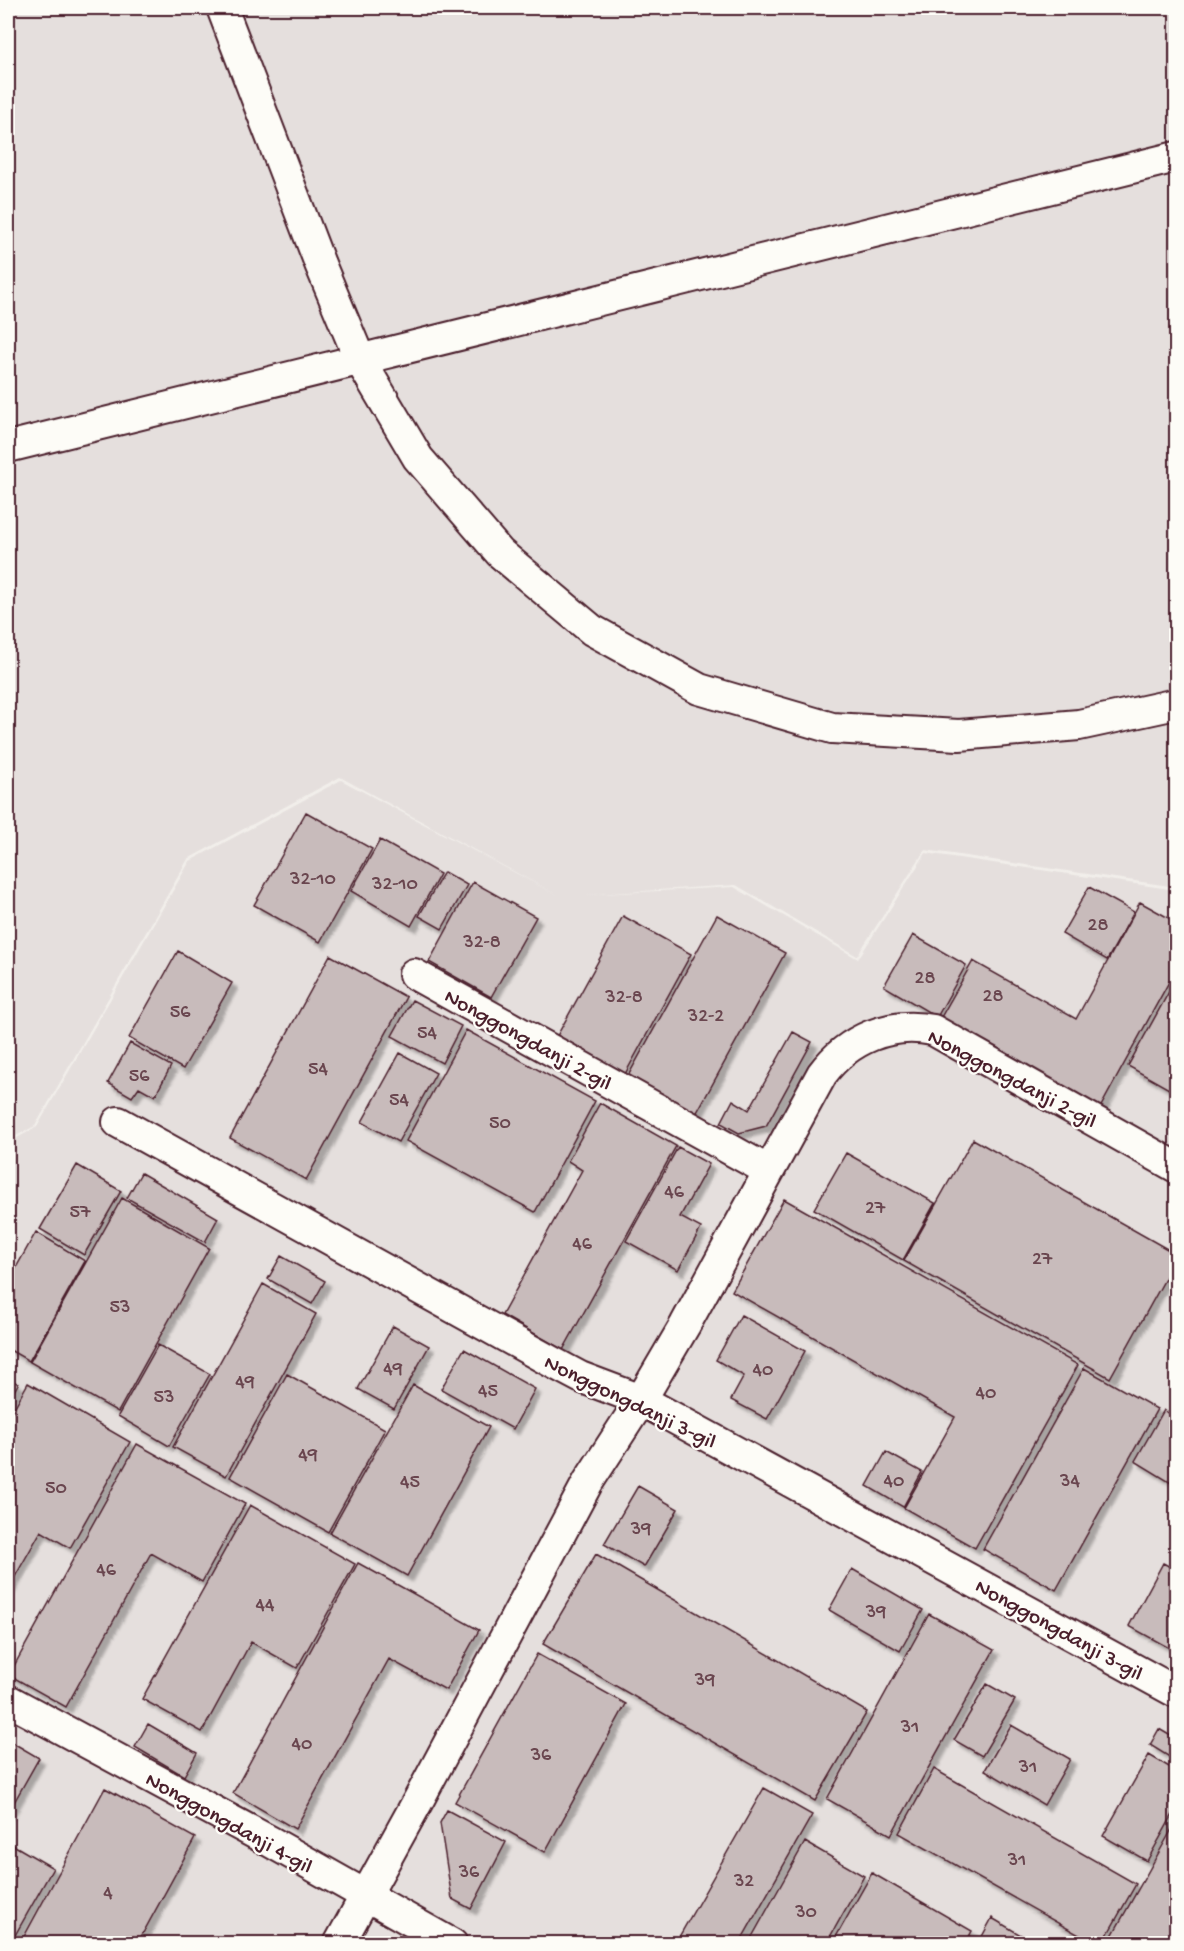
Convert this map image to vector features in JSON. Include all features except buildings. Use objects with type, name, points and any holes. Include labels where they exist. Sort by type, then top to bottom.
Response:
[{"type":"street","points":[[222,8],[320,264],[360,360],[418,458],[500,553],[592,630],[699,689],[832,728],[959,735],[1080,725],[1176,704]]},
{"type":"street","points":[[8,447],[1176,157]]},
{"type":"street","name":"Nonggongdanji 2-gil","points":[[414,974],[769,1171]]},
{"type":"street","name":"Nonggongdanji 2-gil","points":[[339,1944],[425,1789],[588,1482],[641,1400],[822,1074],[831,1062],[852,1045],[875,1034],[898,1027],[933,1030],[1176,1167]]},
{"type":"street","name":"Nonggongdanji 3-gil","points":[[118,1122],[550,1361],[580,1377],[641,1400],[1176,1692]]},
{"type":"street","name":"Nonggongdanji 4-gil","points":[[8,1700],[271,1842],[453,1944]]},
{"type":"shaded area","points":[[25,8],[1176,8],[1176,887],[925,850],[857,956],[736,885],[582,895],[734,887],[858,959],[926,853],[1176,890],[1176,1943],[8,1943],[8,1143],[37,1127],[190,861],[341,780],[559,896],[340,777],[188,859],[35,1126],[8,1140],[8,13]]}]
